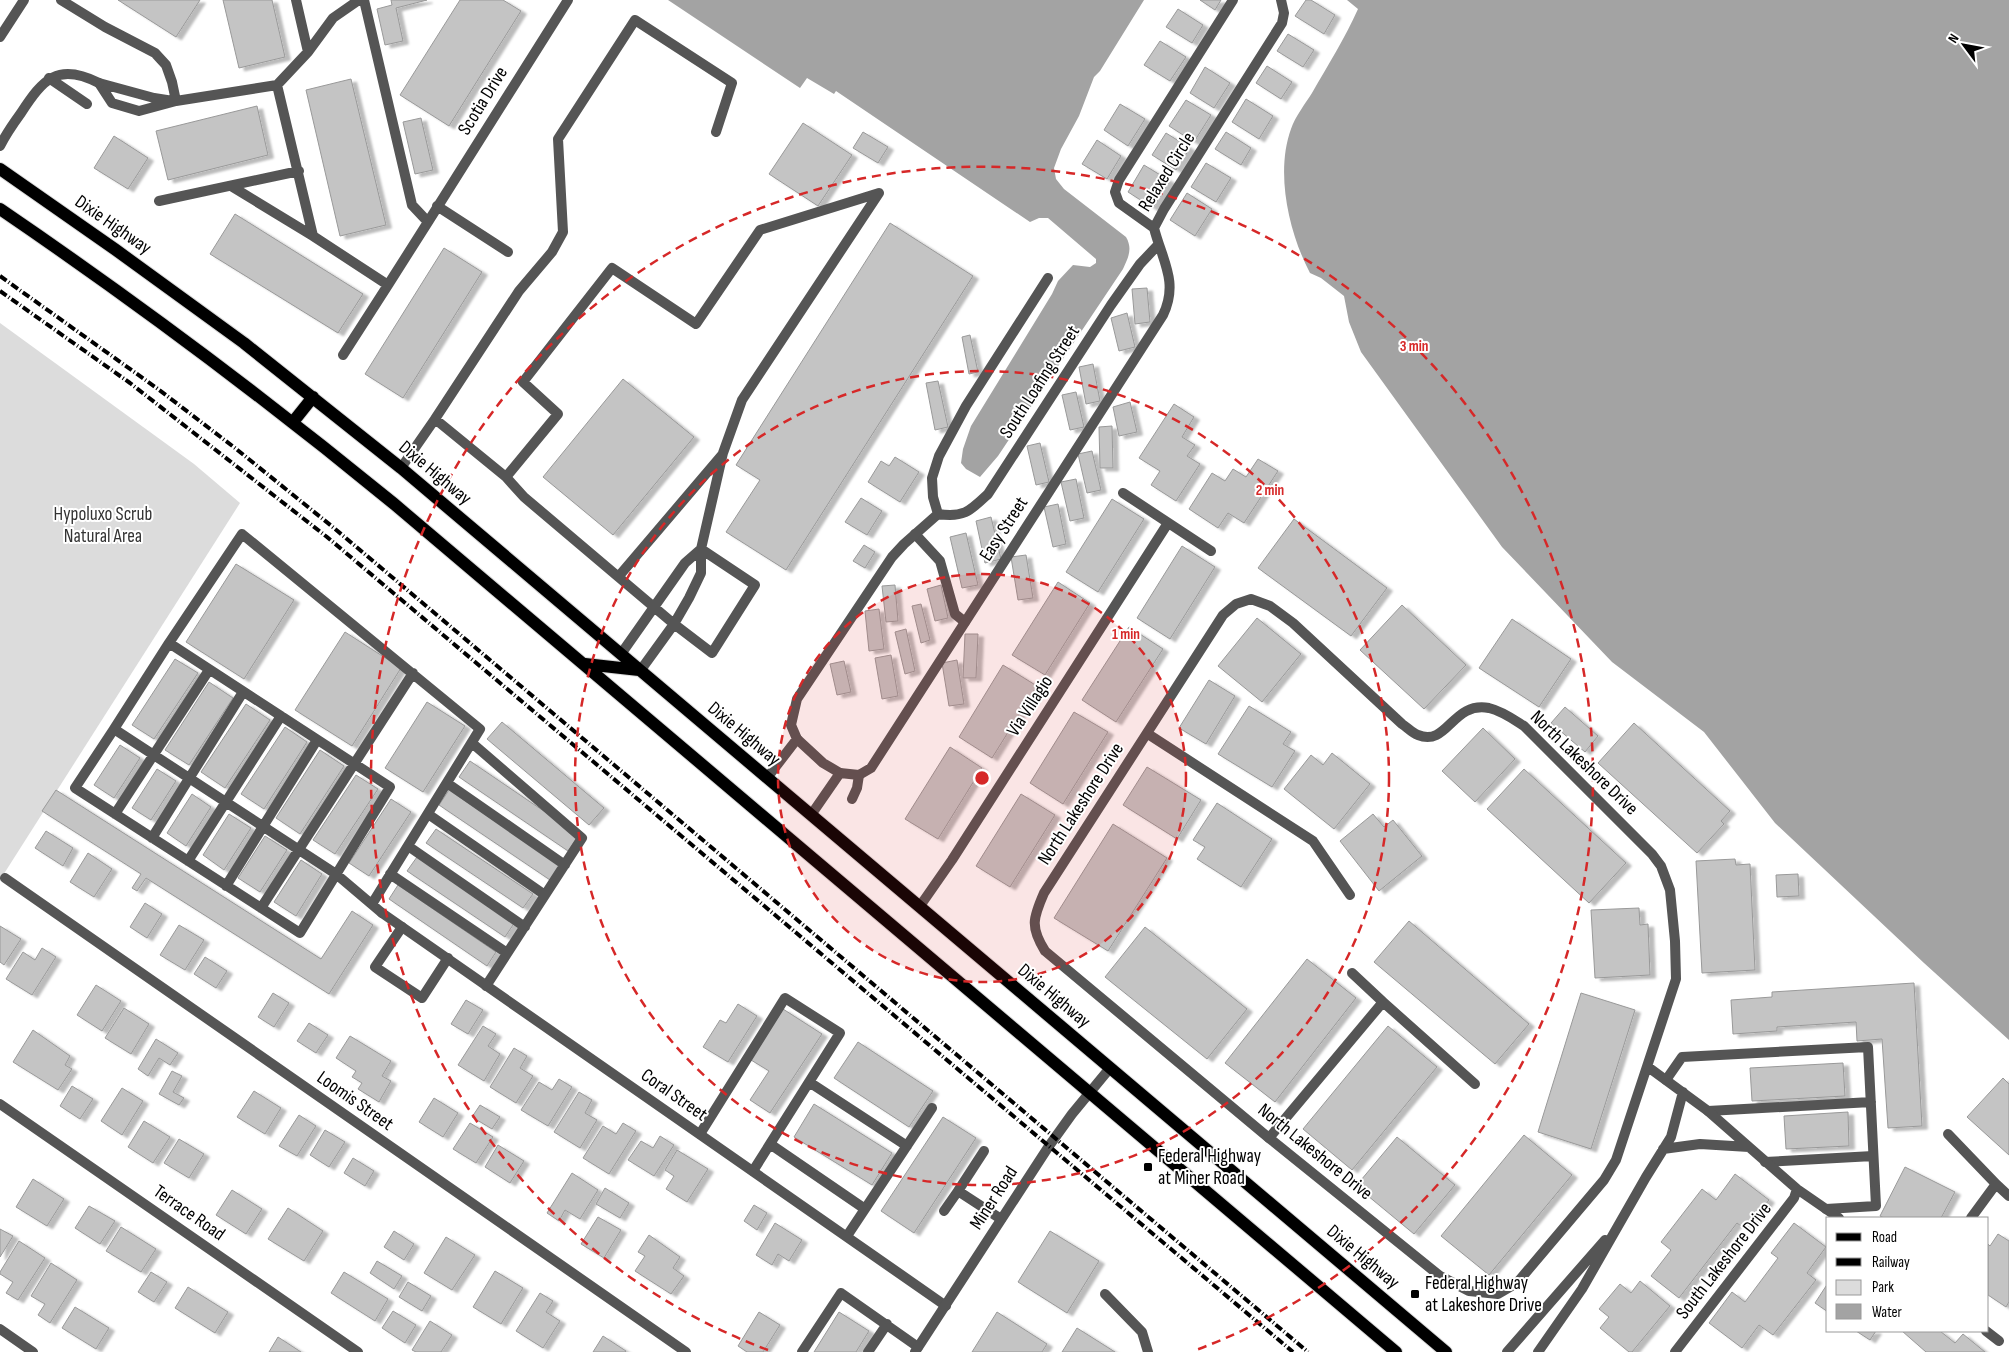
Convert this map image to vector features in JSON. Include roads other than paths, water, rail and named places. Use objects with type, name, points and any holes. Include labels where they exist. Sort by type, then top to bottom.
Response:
[{"type":"main road","name":"Dixie Highway","points":[[0,169],[176,293],[313,397],[401,468],[1446,1352]]},
{"type":"main road","points":[[0,209],[106,282],[294,422],[585,664],[1396,1352]]},
{"type":"main road","points":[[294,422],[313,397]]},
{"type":"main road","points":[[585,664],[640,671]]},
{"type":"street","points":[[0,37],[24,0]]},
{"type":"street","points":[[61,0],[106,28],[155,53],[166,65],[176,101]]},
{"type":"street","points":[[296,0],[308,52]]},
{"type":"street","points":[[99,83],[112,103],[139,111],[176,101],[277,85],[308,52],[333,18],[359,0]]},
{"type":"street","points":[[364,0],[412,205],[428,222]]},
{"type":"street","name":"Relaxed Circle","points":[[1233,0],[1120,180],[1115,192],[1119,203],[1154,228],[1282,23],[1284,13],[1280,0]]},
{"type":"street","name":"Scotia Drive","points":[[343,356],[564,1]]},
{"type":"street","points":[[401,468],[519,291],[552,252],[563,232],[558,138],[635,20],[732,83],[716,132]]},
{"type":"street","points":[[0,146],[37,89],[49,78],[61,74],[85,76],[99,83],[154,98],[176,101]]},
{"type":"street","points":[[49,78],[87,104]]},
{"type":"street","points":[[277,85],[313,236]]},
{"type":"street","points":[[159,201],[299,172]]},
{"type":"street","points":[[232,186],[388,285]]},
{"type":"street","points":[[506,477],[558,414],[523,382],[612,268],[696,324],[760,230],[879,193],[742,400],[723,453],[701,549],[701,573],[674,624],[640,671]]},
{"type":"street","points":[[437,206],[508,252]]},
{"type":"street","name":"Easy Street","points":[[859,775],[871,768],[1163,315],[1171,292],[1170,280],[1154,228]]},
{"type":"street","name":"South Loafing Street","points":[[938,514],[952,516],[968,512],[988,494],[1111,305],[1140,264],[1158,245]]},
{"type":"street","points":[[852,799],[857,788],[859,775],[840,773],[823,764],[797,739],[791,725],[797,699],[892,557],[938,514],[933,497],[932,478],[939,456],[976,390],[1048,278]]},
{"type":"street","points":[[435,419],[506,477],[524,497],[620,576],[674,624],[712,653],[756,585],[701,549]]},
{"type":"street","points":[[620,576],[723,453]]},
{"type":"street","points":[[1123,493],[1211,551]]},
{"type":"street","name":"Via Villagio","points":[[920,906],[952,860],[1168,523]]},
{"type":"street","points":[[169,643],[390,787],[300,933],[75,788],[169,643],[242,534],[480,729],[372,904]]},
{"type":"street","points":[[915,534],[940,561],[955,614],[965,622]]},
{"type":"street","points":[[621,654],[656,607],[685,562],[701,549]]},
{"type":"street","name":"North Lakeshore Drive","points":[[1251,599],[1270,606],[1293,623],[1402,724],[1417,735],[1429,737],[1438,734],[1447,728],[1458,715],[1468,709],[1477,708],[1489,708],[1524,726],[1652,854],[1661,866],[1670,890],[1675,940],[1676,979],[1616,1160],[1604,1180],[1517,1283],[1498,1294],[1470,1291],[1440,1276],[1269,1138],[1045,951],[1035,936],[1035,914],[1044,893],[1148,734],[1223,615],[1236,604],[1251,599]]},
{"type":"street","points":[[115,814],[209,670]]},
{"type":"street","points":[[262,908],[413,673]]},
{"type":"street","points":[[152,838],[243,692]]},
{"type":"street","points":[[188,861],[281,716]]},
{"type":"street","name":"Coral Street","points":[[114,729],[336,874],[382,913],[946,1306]]},
{"type":"street","points":[[1148,734],[1313,841],[1350,895]]},
{"type":"street","points":[[767,778],[797,739]]},
{"type":"street","points":[[226,886],[317,740]]},
{"type":"street","points":[[472,743],[582,838],[486,986]]},
{"type":"street","points":[[811,814],[840,773]]},
{"type":"street","points":[[447,783],[565,864]]},
{"type":"street","points":[[428,814],[545,895]]},
{"type":"street","points":[[408,846],[525,927]]},
{"type":"street","points":[[390,874],[507,954]]},
{"type":"street","name":"Loomis Street","points":[[5,878],[686,1352]]},
{"type":"street","points":[[402,927],[376,967],[422,998],[448,958]]},
{"type":"street","points":[[1352,973],[1475,1084]]},
{"type":"street","points":[[700,1134],[785,998],[840,1033],[753,1170]]},
{"type":"street","points":[[1269,1138],[1383,1002]]},
{"type":"street","points":[[1666,1080],[1682,1057],[1868,1047],[1876,1206],[1826,1209]]},
{"type":"street","points":[[1648,1067],[1708,1111],[1797,1189],[1838,1217]]},
{"type":"street","name":"Miner Road","points":[[917,1350],[1049,1146],[1110,1068]]},
{"type":"street","points":[[808,1082],[907,1146]]},
{"type":"street","points":[[1538,1352],[1582,1289],[1671,1137],[1683,1092]]},
{"type":"street","points":[[1708,1111],[1871,1102]]},
{"type":"street","name":"Terrace Road","points":[[0,1104],[358,1352]]},
{"type":"street","points":[[847,1236],[932,1108]]},
{"type":"street","points":[[1948,1134],[2009,1196]]},
{"type":"street","points":[[770,1144],[865,1209]]},
{"type":"street","points":[[1663,1149],[1700,1144],[1749,1146]]},
{"type":"street","points":[[944,1211],[984,1151]]},
{"type":"street","points":[[1765,1162],[1874,1156]]},
{"type":"street","points":[[1972,1217],[1996,1184]]},
{"type":"street","name":"South Lakeshore Drive","points":[[1675,1352],[1794,1198],[1797,1189]]},
{"type":"street","points":[[958,1190],[1000,1219]]},
{"type":"street","points":[[1507,1352],[1618,1225]]},
{"type":"street","points":[[802,1352],[841,1293],[887,1324],[917,1350]]},
{"type":"street","points":[[1105,1294],[1142,1332],[1148,1352]]},
{"type":"street","points":[[868,1352],[887,1324]]},
{"type":"street","points":[[0,1329],[33,1352]]},
{"type":"street","points":[[1987,1332],[1999,1341]]},
{"type":"water","points":[[668,0],[1144,0],[1100,71],[1094,77],[1079,116],[1061,149],[1054,168],[1056,179],[1064,189],[1126,237],[1129,246],[1128,257],[1123,269],[998,456],[980,477],[966,469],[961,463],[963,449],[971,426],[1052,294],[1058,281],[1073,265],[1090,267],[1096,263],[1096,259],[1048,218],[1039,218],[1030,222],[836,91],[834,94],[807,78],[800,88]]},
{"type":"water","points":[[1347,0],[2009,0],[2009,1040],[1775,823],[1704,732],[1612,662],[1502,547],[1361,352],[1349,322],[1344,296],[1321,278],[1310,273],[1296,240],[1287,203],[1284,183],[1286,146],[1295,120],[1348,30],[1358,9]]},
{"type":"railway","points":[[0,276],[158,389],[334,528],[1308,1352]]},
{"type":"railway","points":[[0,291],[130,383],[327,537],[1293,1352]]},
{"type":"place","name":"Federal Highway at Miner Road","points":[[1148,1167]]},
{"type":"place","name":"Federal Highway at Lakeshore Drive","points":[[1415,1294]]},
{"type":"park label","name":"Hypoluxo Scrub Natural Area","points":[[103,525]]}]
